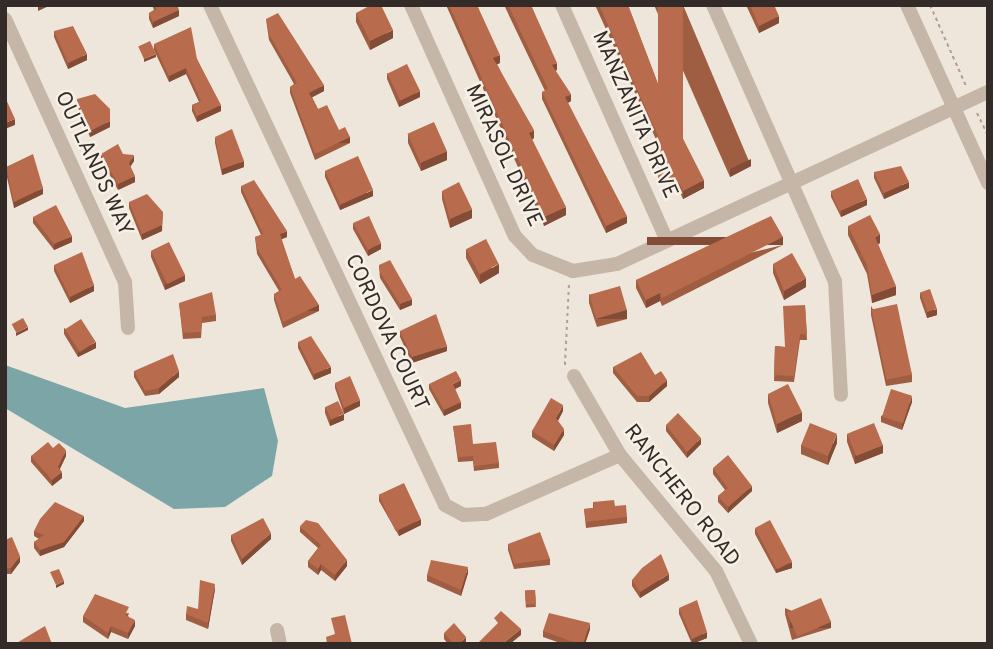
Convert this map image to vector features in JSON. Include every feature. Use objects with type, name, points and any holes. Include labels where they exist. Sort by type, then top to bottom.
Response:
[{"type":"street","name":"CORDOVA COURT","points":[[210,5],[445,505],[464,515],[486,514],[620,455]]},
{"type":"street","name":"MIRASOL DRIVE","points":[[411,5],[524,246],[559,268],[587,272],[667,241],[988,92]]},
{"type":"street","name":"MANZANITA DRIVE","points":[[562,5],[667,241]]},
{"type":"street","points":[[713,5],[839,294],[841,395]]},
{"type":"street","points":[[907,5],[988,183]]},
{"type":"street","name":"OUTLANDS WAY","points":[[5,19],[125,282],[128,328]]},
{"type":"street","name":"RANCHERO ROAD","points":[[575,377],[620,455],[716,571],[751,644]]},
{"type":"path","points":[[930,5],[965,86]]},
{"type":"path","points":[[975,108],[988,136]]},
{"type":"path","points":[[569,282],[561,377],[564,384],[575,377]]},
{"type":"water","points":[[5,365],[125,408],[264,388],[278,441],[272,476],[225,507],[174,509],[5,408]]},
{"type":"building","points":[[155,5],[177,5],[179,10],[153,22],[149,13],[157,9]]},
{"type":"building","points":[[371,5],[381,5],[393,30],[370,41],[356,13]]},
{"type":"building","points":[[449,5],[477,5],[500,55],[493,58],[534,130],[529,133],[566,207],[544,217]]},
{"type":"building","points":[[508,5],[531,5],[557,63],[552,65],[571,94],[565,97],[627,216],[606,226],[542,92],[548,89]]},
{"type":"building","points":[[599,5],[628,5],[666,105],[704,180],[683,191]]},
{"type":"building","points":[[658,5],[683,5],[683,184],[658,184]]},
{"type":"building","points":[[750,5],[774,5],[779,16],[759,26]]},
{"type":"building","points":[[278,13],[324,85],[309,93],[318,109],[327,105],[339,130],[345,127],[350,137],[315,154],[290,87],[297,83],[269,34],[266,19]]},
{"type":"building","points":[[73,26],[87,54],[68,63],[54,31]]},
{"type":"building","points":[[191,27],[197,59],[221,105],[197,116],[192,105],[201,101],[186,68],[169,76],[154,44]]},
{"type":"building","points":[[150,41],[156,54],[144,59],[138,46]]},
{"type":"building","points":[[407,64],[420,91],[400,101],[387,74]]},
{"type":"building","points":[[95,94],[110,109],[110,121],[90,131],[77,99]]},
{"type":"building","points":[[5,97],[15,119],[5,123]]},
{"type":"building","points":[[434,122],[447,151],[421,163],[408,134]]},
{"type":"building","points":[[232,129],[244,161],[222,169],[215,137]]},
{"type":"building","points":[[118,144],[123,154],[134,155],[129,163],[135,176],[118,184],[101,154]]},
{"type":"building","points":[[33,154],[43,188],[14,202],[6,167]]},
{"type":"building","points":[[358,156],[373,190],[340,204],[325,171]]},
{"type":"building","points":[[901,166],[909,182],[884,193],[874,172]]},
{"type":"building","points":[[858,179],[867,199],[840,211],[831,191]]},
{"type":"building","points":[[254,180],[287,231],[280,234],[295,279],[300,276],[319,305],[283,322],[274,294],[282,290],[257,248],[255,237],[263,234],[241,186]]},
{"type":"building","points":[[459,182],[472,209],[450,219],[442,191]]},
{"type":"building","points":[[147,194],[163,212],[162,225],[142,234],[129,202]]},
{"type":"building","points":[[56,205],[72,236],[54,244],[33,217]]},
{"type":"building","points":[[870,215],[880,234],[875,237],[896,286],[872,295],[867,265],[848,226]]},
{"type":"building","points":[[369,216],[381,243],[368,250],[353,223]]},
{"type":"building","points":[[771,216],[783,237],[662,298],[660,293],[646,300],[636,280]]},
{"type":"building","points":[[486,239],[499,264],[479,274],[466,249]]},
{"type":"building","points":[[169,242],[185,275],[167,284],[151,251]]},
{"type":"building","points":[[82,252],[94,285],[70,297],[54,265]]},
{"type":"building","points":[[792,253],[806,278],[784,291],[773,264]]},
{"type":"building","points":[[390,260],[412,299],[400,304],[380,272],[379,265]]},
{"type":"building","points":[[620,286],[627,310],[596,319],[589,295]]},
{"type":"building","points":[[930,289],[937,309],[927,312],[921,292]]},
{"type":"building","points":[[212,292],[216,315],[202,317],[201,332],[183,333],[179,303]]},
{"type":"building","points":[[897,304],[912,374],[887,380],[872,309]]},
{"type":"building","points":[[805,305],[807,334],[800,334],[794,376],[774,375],[775,346],[785,347],[783,306]]},
{"type":"building","points":[[436,314],[447,346],[412,357],[400,331]]},
{"type":"building","points":[[23,318],[28,327],[16,333],[12,324]]},
{"type":"building","points":[[81,319],[96,342],[80,352],[65,329]]},
{"type":"building","points":[[311,336],[331,367],[314,374],[298,342]]},
{"type":"building","points":[[641,352],[655,375],[661,371],[667,380],[649,396],[637,396],[613,367]]},
{"type":"building","points":[[173,354],[179,371],[159,388],[145,391],[134,371]]},
{"type":"building","points":[[456,371],[461,380],[453,384],[461,402],[444,410],[429,384]]},
{"type":"building","points":[[350,376],[360,400],[344,408],[335,383]]},
{"type":"building","points":[[788,384],[802,412],[777,424],[768,394]]},
{"type":"building","points":[[891,389],[912,396],[903,423],[882,417]]},
{"type":"building","points":[[551,398],[563,405],[556,418],[564,429],[554,445],[532,431]]},
{"type":"building","points":[[338,401],[344,414],[331,420],[325,407]]},
{"type":"building","points":[[678,413],[701,438],[687,452],[666,425]]},
{"type":"building","points":[[810,423],[837,434],[828,456],[801,445]]},
{"type":"building","points":[[874,423],[883,445],[856,456],[847,434]]},
{"type":"building","points":[[471,424],[473,444],[496,442],[499,463],[474,466],[473,456],[458,457],[453,426]]},
{"type":"building","points":[[48,442],[53,448],[59,443],[66,450],[58,467],[62,472],[52,480],[31,456]]},
{"type":"building","points":[[728,455],[752,486],[728,507],[718,496],[728,488],[713,468]]},
{"type":"building","points":[[404,483],[421,519],[396,531],[379,495]]},
{"type":"building","points":[[614,500],[615,506],[626,505],[627,517],[586,522],[584,509],[594,508],[593,502]]},
{"type":"building","points":[[55,502],[84,516],[64,542],[40,550],[34,542],[44,535],[34,531],[40,519]]},
{"type":"building","points":[[263,518],[271,533],[242,559],[231,535]]},
{"type":"building","points":[[306,520],[318,523],[347,560],[335,575],[321,564],[318,569],[308,561],[321,545],[300,526]]},
{"type":"building","points":[[770,520],[792,561],[777,569],[755,528]]},
{"type":"building","points":[[540,532],[550,559],[514,564],[508,544]]},
{"type":"building","points":[[12,537],[20,556],[11,568],[5,568],[5,540]]},
{"type":"building","points":[[661,554],[669,574],[640,592],[632,580],[642,568]]},
{"type":"building","points":[[431,560],[468,567],[461,590],[427,575]]},
{"type":"building","points":[[59,569],[64,581],[56,585],[50,572]]},
{"type":"building","points":[[200,580],[215,584],[208,623],[186,614],[187,606],[198,609]]},
{"type":"building","points":[[535,590],[536,604],[526,605],[525,591]]},
{"type":"building","points":[[95,594],[129,607],[125,615],[135,620],[128,633],[111,626],[108,633],[83,616]]},
{"type":"building","points":[[821,598],[831,622],[797,636],[787,612]]},
{"type":"building","points":[[697,600],[707,632],[692,639],[679,608]]},
{"type":"building","points":[[501,611],[521,629],[502,644],[477,644],[498,623],[494,618]]},
{"type":"building","points":[[549,613],[590,623],[583,644],[543,631]]},
{"type":"building","points":[[345,615],[352,644],[327,644],[326,637],[335,634],[331,618]]},
{"type":"building","points":[[454,623],[466,637],[459,644],[454,644],[444,633]]},
{"type":"building","points":[[45,626],[52,644],[15,644]]}]
